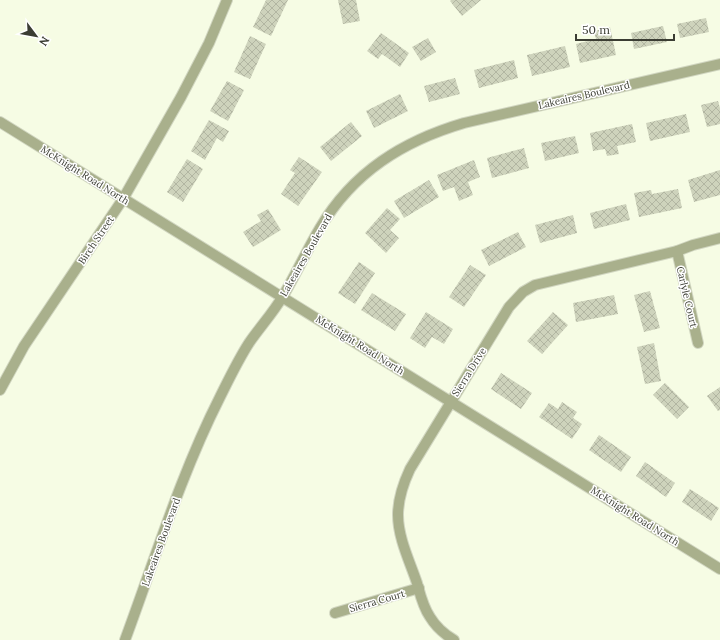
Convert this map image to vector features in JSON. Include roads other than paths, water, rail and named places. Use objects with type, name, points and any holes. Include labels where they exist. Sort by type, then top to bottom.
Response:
[{"type":"street","name":"Birch Street","points":[[0,390],[24,346],[124,199],[181,97],[209,43],[226,0]]},
{"type":"street","name":"Lakeaires Boulevard","points":[[125,640],[194,452],[220,398],[248,345],[282,297],[320,228],[336,204],[354,184],[393,153],[416,140],[440,130],[464,123],[720,64]]},
{"type":"street","name":"McKnight Road North","points":[[0,122],[720,569]]},
{"type":"street","name":"Sierra Drive","points":[[454,640],[438,628],[429,616],[401,536],[398,517],[399,500],[403,484],[410,469],[509,307],[522,292],[535,285],[677,251],[720,238]]},
{"type":"street","name":"Carlyle Court","points":[[677,251],[698,343]]},
{"type":"street","name":"Sierra Court","points":[[335,613],[419,588]]}]
